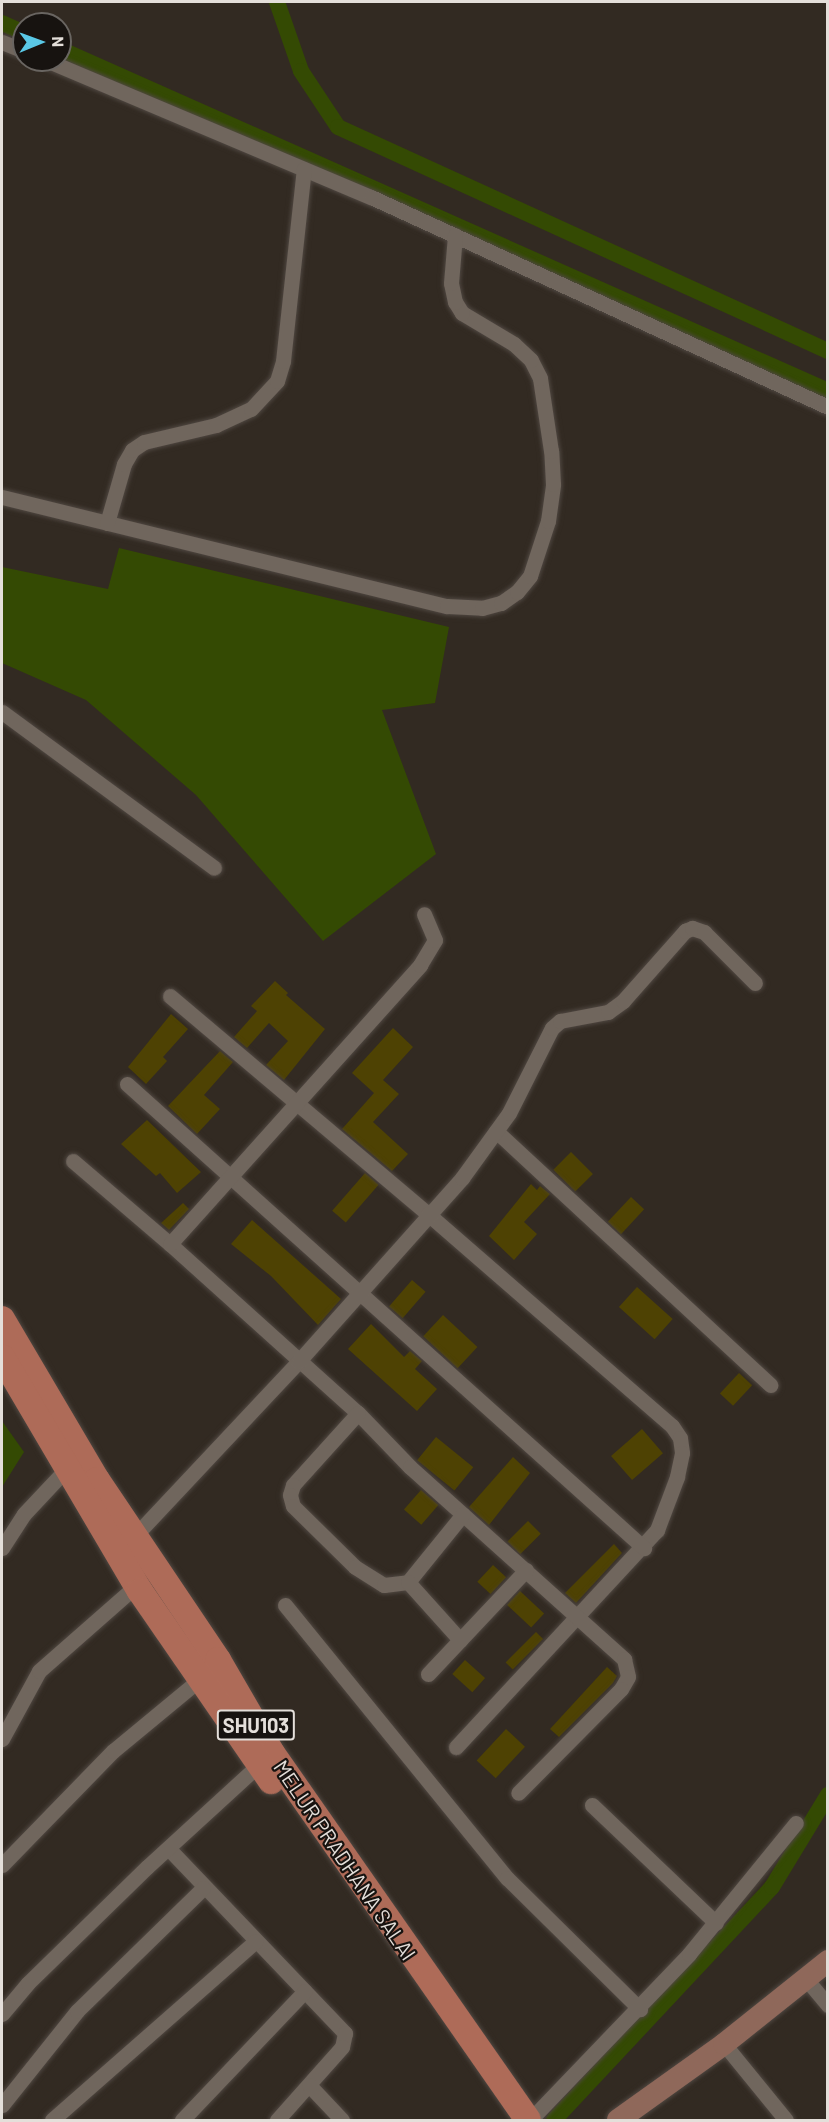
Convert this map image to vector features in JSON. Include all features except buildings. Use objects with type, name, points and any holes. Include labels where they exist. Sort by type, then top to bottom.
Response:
[{"type":"main road","name":"MELUR PRADHANA SALAI","points":[[2,1318],[75,1459],[126,1544],[218,1659],[266,1758],[508,2121]]},
{"type":"main road","name":"MELUR PRADHANA SALAI","points":[[2,1357],[75,1459]]},
{"type":"main road","name":"MELUR PRADHANA SALAI","points":[[126,1544],[137,1585],[200,1678],[266,1758],[529,2121]]},
{"type":"main road","points":[[618,2121],[724,2044],[828,1961]]},
{"type":"street","points":[[72,71],[455,235],[828,407]]},
{"type":"street","points":[[107,523],[124,464],[132,450],[144,442],[216,424],[250,409],[277,381],[283,361],[304,170]]},
{"type":"street","points":[[2,497],[447,606],[482,608],[501,603],[517,592],[530,576],[548,521],[553,484],[540,378],[531,360],[514,344],[462,313],[455,302],[451,283],[455,235]]},
{"type":"street","points":[[2,712],[214,868]]},
{"type":"street","points":[[171,1244],[231,1173],[432,949],[433,931],[424,914]]},
{"type":"street","points":[[126,1544],[299,1361],[428,1214],[496,1131],[552,1028],[561,1021],[608,1012],[623,1001],[684,931],[692,928],[704,932],[755,983]]},
{"type":"street","points":[[170,996],[293,1103],[428,1214],[672,1426],[680,1438],[682,1453],[669,1506],[644,1548],[456,1747]]},
{"type":"street","points":[[128,1084],[231,1173],[644,1548]]},
{"type":"street","points":[[496,1131],[770,1385]]},
{"type":"street","points":[[73,1161],[171,1244],[358,1413],[463,1514],[624,1659],[628,1677],[621,1689],[518,1793]]},
{"type":"street","points":[[358,1413],[293,1485],[291,1501],[371,1579],[392,1586],[408,1582],[463,1514]]},
{"type":"street","points":[[2,1548],[24,1514],[75,1459]]},
{"type":"street","points":[[428,1674],[526,1570]]},
{"type":"street","points":[[408,1582],[460,1640]]},
{"type":"street","points":[[2,1739],[39,1671],[137,1585]]},
{"type":"street","points":[[285,1605],[507,1878],[640,2008]]},
{"type":"street","points":[[2,1865],[113,1752],[200,1678]]},
{"type":"street","points":[[2,2014],[28,1983],[266,1758]]},
{"type":"street","points":[[592,1805],[716,1923]]},
{"type":"street","points":[[529,2121],[640,2008],[716,1923],[796,1823]]},
{"type":"street","points":[[169,1849],[203,1888],[340,2024],[345,2040],[277,2121]]},
{"type":"street","points":[[2,2105],[77,2011],[203,1888]]},
{"type":"street","points":[[52,2121],[256,1941]]},
{"type":"street","points":[[806,1979],[828,2005]]},
{"type":"street","points":[[182,2121],[305,1991]]},
{"type":"street","points":[[724,2044],[786,2121]]},
{"type":"street","points":[[309,2085],[342,2121]]},
{"type":"shaded area","points":[[119,548],[449,627],[435,703],[382,710],[436,854],[323,941],[196,795],[86,700],[2,663],[2,567],[108,589]]},
{"type":"shaded area","points":[[2,1421],[24,1452],[2,1487]]},
{"type":"waterway","points":[[277,2],[301,71],[338,127],[828,351]]},
{"type":"waterway","points":[[2,23],[12,28]]},
{"type":"waterway","points":[[72,54],[828,391]]},
{"type":"waterway","points":[[554,2120],[772,1887],[828,1795]]}]
